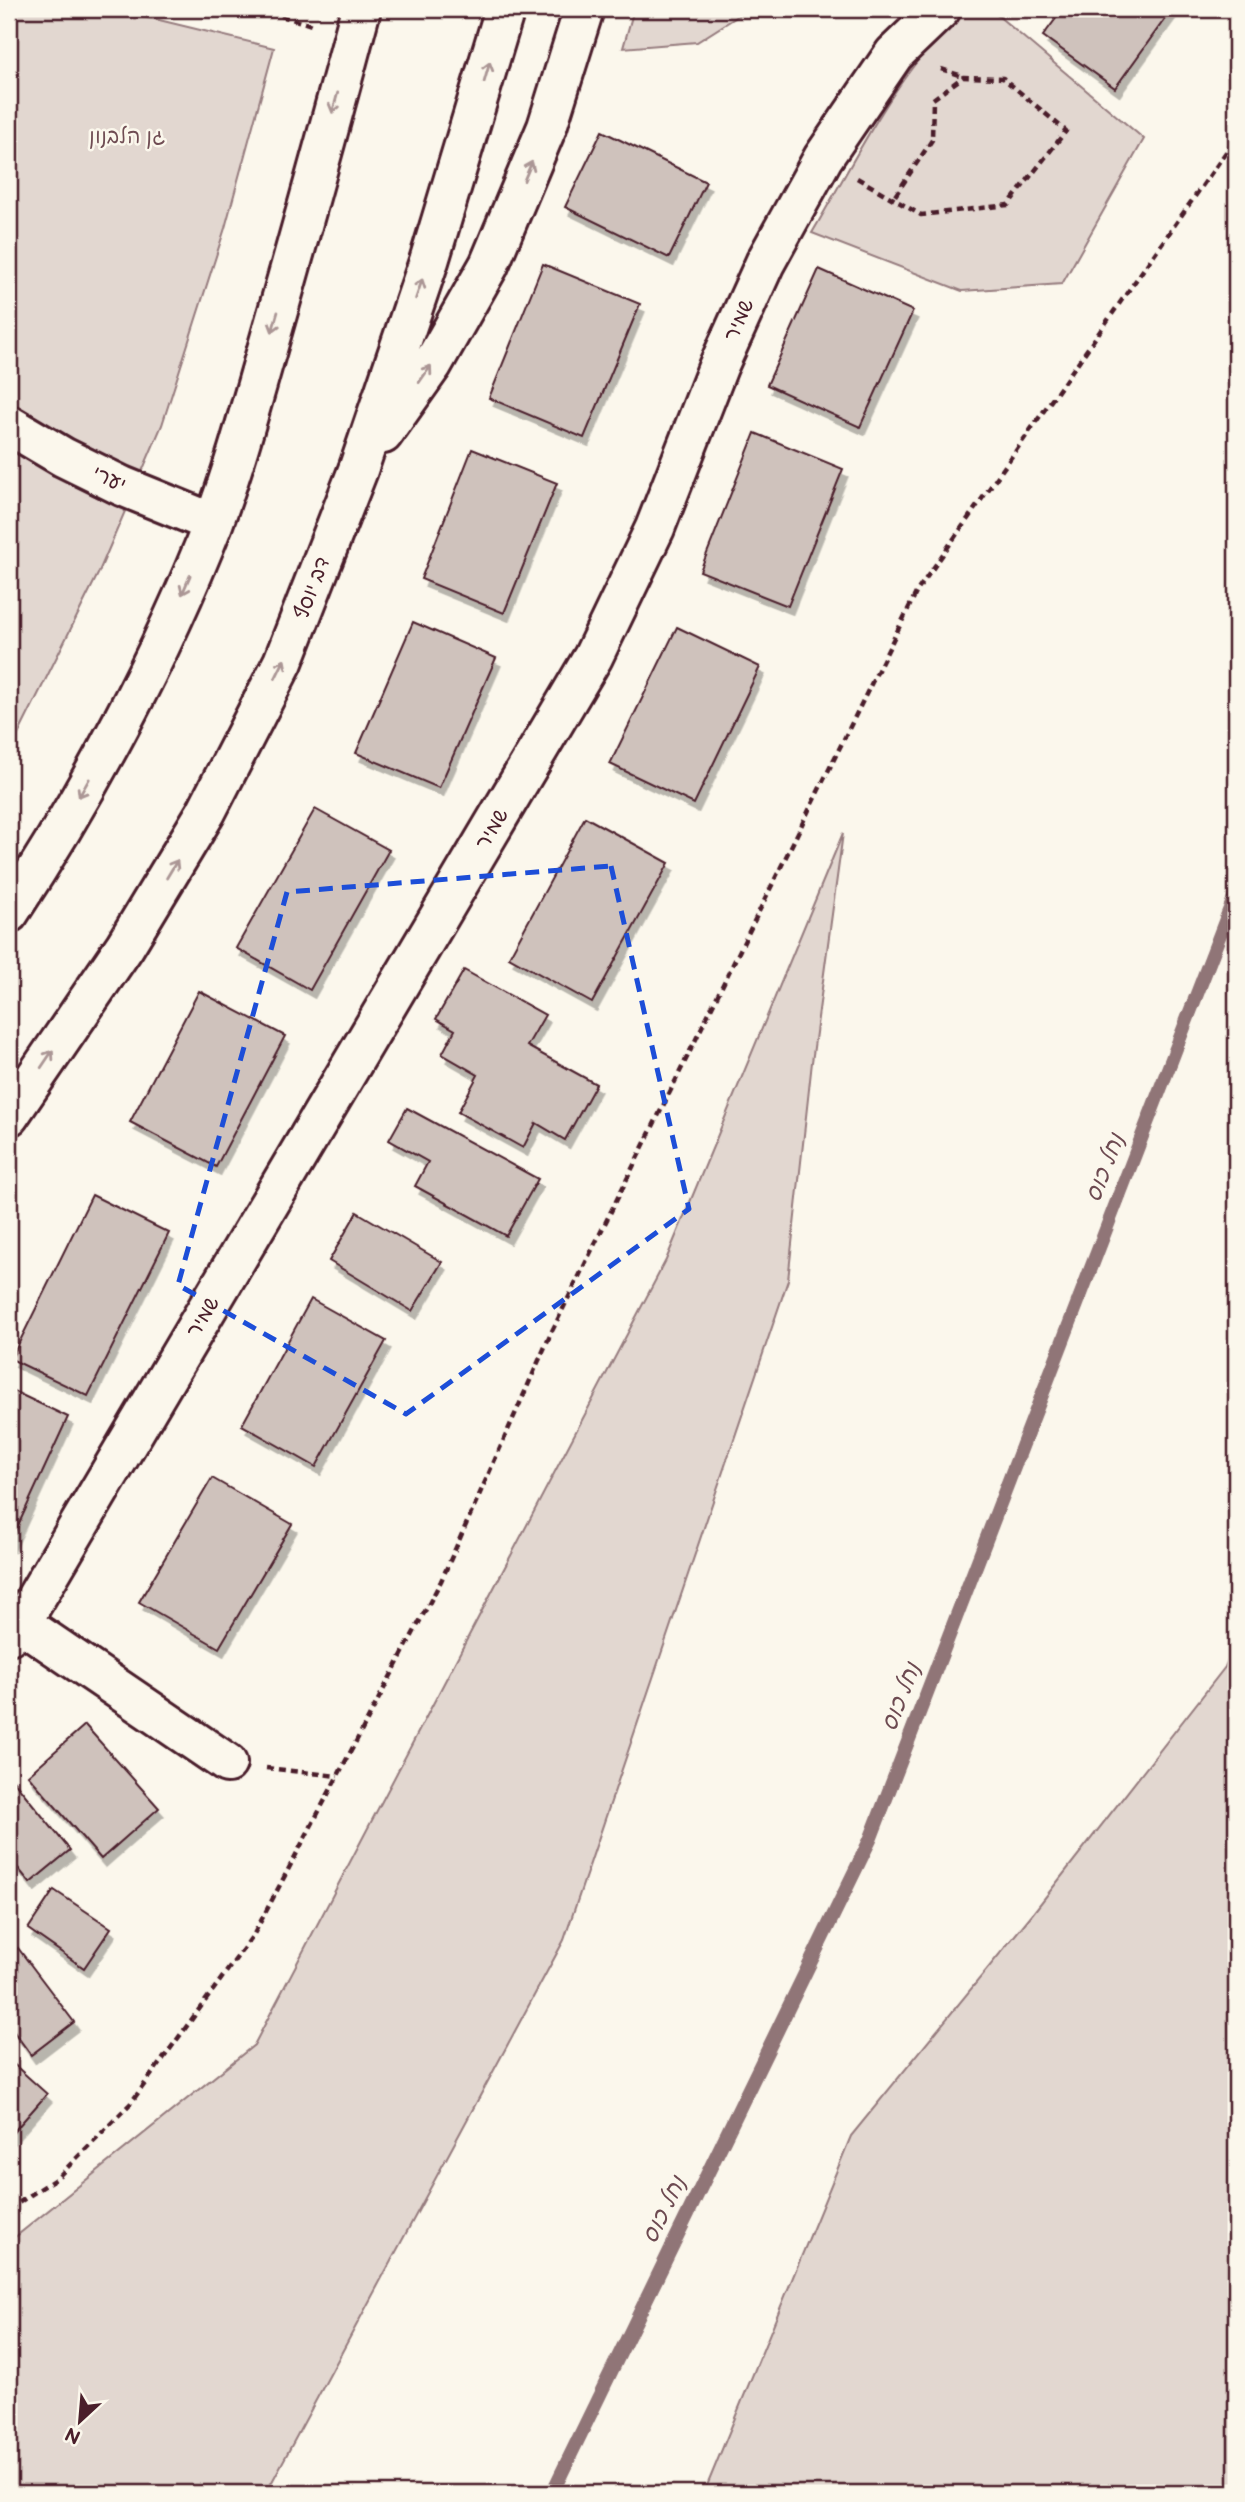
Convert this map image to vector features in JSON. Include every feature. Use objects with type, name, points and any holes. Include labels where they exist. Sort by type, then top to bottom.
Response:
[{"type":"main road","name":"דב יוסף","points":[[9,1116],[125,946],[206,812],[283,662],[358,470],[429,261],[505,9]]},
{"type":"main road","points":[[358,470],[432,365],[489,265],[547,127],[584,9]]},
{"type":"main road","name":"שמיר","points":[[15,1629],[593,657],[654,528],[718,367],[755,286],[823,158],[894,54],[941,9]]},
{"type":"main road","points":[[9,913],[102,757],[163,639],[213,523],[304,222],[357,23]]},
{"type":"main road","name":"יערי","points":[[9,425],[63,457],[122,486],[213,523]]},
{"type":"main road","points":[[15,1629],[227,1763]]},
{"type":"path","points":[[258,9],[357,23]]},
{"type":"path","points":[[963,77],[1003,78],[1066,131],[1008,205],[921,215],[893,199],[932,139],[933,99],[963,77]]},
{"type":"path","points":[[9,2209],[57,2178],[130,2104],[254,1934],[441,1581],[556,1323],[917,591],[1236,138]]},
{"type":"path","points":[[227,1763],[338,1776]]},
{"type":"highlighted area","points":[[611,866],[689,1209],[406,1414],[178,1285],[287,892]]},
{"type":"green space","name":"גן הלבנון","points":[[19,9],[67,9],[155,19],[274,48],[225,228],[162,425],[98,574],[9,753],[9,13]]},
{"type":"green space","points":[[634,9],[749,9],[697,42],[623,48]]},
{"type":"green space","points":[[966,9],[990,9],[1144,139],[1062,284],[962,291],[812,233],[863,143],[900,85],[942,32]]},
{"type":"green space","points":[[843,833],[812,1062],[788,1280],[564,1940],[266,2493],[9,2493],[9,2242],[254,2045],[666,1260]]},
{"type":"green space","points":[[1236,1641],[1236,2488],[1224,2493],[704,2493],[851,2136],[1033,1913],[1225,1667]]},
{"type":"building","points":[[1063,9],[1172,9],[1115,88],[1043,36]]},
{"type":"building","points":[[602,131],[706,182],[669,258],[565,207]]},
{"type":"building","points":[[543,264],[640,304],[584,438],[489,398]]},
{"type":"building","points":[[819,269],[913,311],[860,427],[767,385]]},
{"type":"building","points":[[755,433],[843,469],[788,606],[700,571]]},
{"type":"building","points":[[472,449],[557,483],[504,613],[421,579]]},
{"type":"building","points":[[413,622],[496,658],[439,788],[356,753]]},
{"type":"building","points":[[677,627],[760,667],[694,804],[610,764]]},
{"type":"building","points":[[315,809],[389,850],[310,990],[236,948]]},
{"type":"building","points":[[585,817],[669,863],[592,1003],[509,957]]},
{"type":"building","points":[[464,970],[545,1015],[527,1046],[596,1084],[565,1140],[536,1123],[523,1148],[458,1112],[478,1075],[442,1054],[455,1030],[436,1019]]},
{"type":"building","points":[[199,991],[285,1036],[216,1167],[130,1122]]},
{"type":"building","points":[[407,1108],[538,1179],[506,1236],[415,1186],[428,1162],[389,1140]]},
{"type":"building","points":[[92,1195],[169,1233],[88,1396],[11,1359]]},
{"type":"building","points":[[357,1212],[442,1262],[412,1311],[329,1261]]},
{"type":"building","points":[[311,1299],[386,1341],[316,1467],[242,1425]]},
{"type":"building","points":[[9,1389],[68,1417],[9,1545]]},
{"type":"building","points":[[212,1478],[292,1524],[219,1648],[139,1602]]},
{"type":"building","points":[[85,1725],[159,1808],[101,1859],[28,1775]]},
{"type":"building","points":[[9,1775],[70,1850],[30,1883],[9,1857]]},
{"type":"building","points":[[54,1890],[111,1928],[84,1968],[28,1929]]},
{"type":"building","points":[[18,1948],[74,2022],[31,2055],[9,2025],[9,1955]]},
{"type":"building","points":[[9,2060],[47,2094],[9,2137]]},
{"type":"waterway","name":"נחל כוס","points":[[552,2493],[870,1840],[1236,893]]}]
